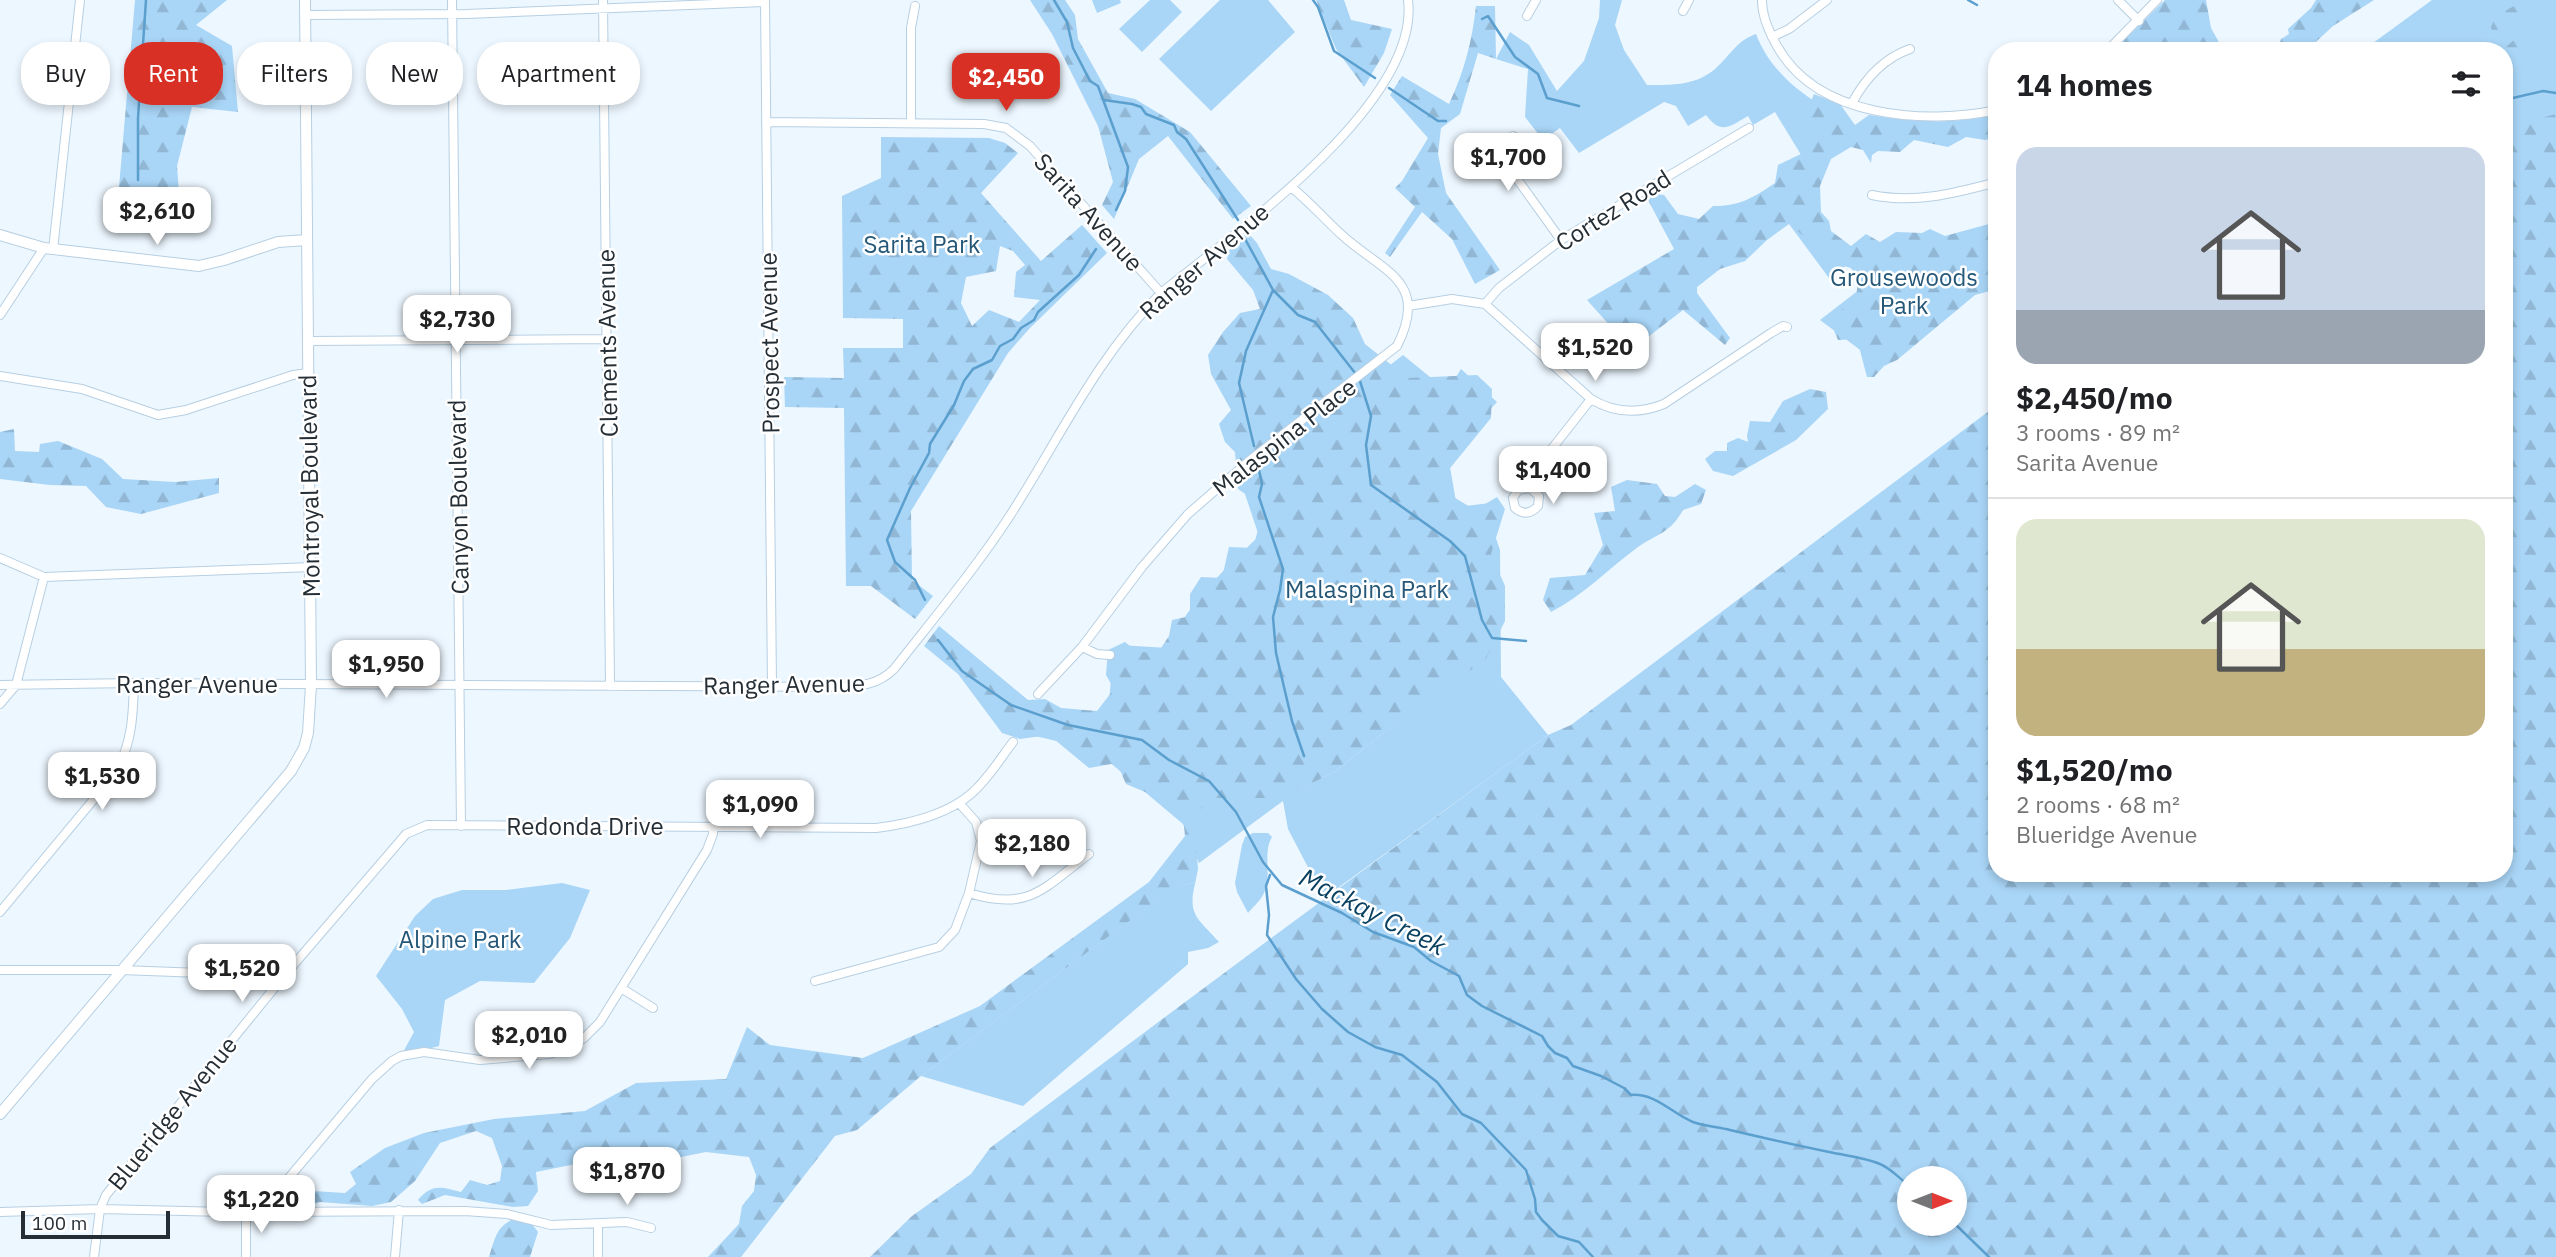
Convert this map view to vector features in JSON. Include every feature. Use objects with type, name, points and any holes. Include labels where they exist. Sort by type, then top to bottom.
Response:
[{"type":"street","points":[[0,316],[49,249],[80,0]]},
{"type":"street","name":"Montroyal Boulevard","points":[[0,1114],[295,764],[304,748],[308,733],[311,685],[305,0]]},
{"type":"street","name":"Canyon Boulevard","points":[[452,0],[461,826]]},
{"type":"street","name":"Ranger Avenue","points":[[0,685],[134,683],[862,686],[880,680],[894,668],[978,562],[1118,342],[1161,293],[1292,187],[1353,127],[1396,60],[1407,27],[1408,0]]},
{"type":"street","points":[[1527,16],[1536,0]]},
{"type":"street","points":[[1683,11],[1689,0]]},
{"type":"street","points":[[1762,0],[1766,23],[1783,57],[1801,76],[1822,91],[1852,103],[1918,118],[1988,111]]},
{"type":"street","points":[[1772,37],[1789,29],[1827,0]]},
{"type":"street","points":[[2118,0],[2139,21]]},
{"type":"street","points":[[2117,42],[2157,0]]},
{"type":"street","points":[[305,15],[453,13],[604,5],[765,1]]},
{"type":"street","name":"Prospect Avenue","points":[[765,1],[772,686]]},
{"type":"street","name":"Clements Avenue","points":[[604,5],[610,686]]},
{"type":"street","points":[[911,123],[911,28],[915,6]]},
{"type":"street","points":[[1852,103],[1879,67],[1894,55],[1910,49]]},
{"type":"street","name":"Sarita Avenue","points":[[766,122],[984,124],[1006,128],[1030,146],[1161,293]]},
{"type":"street","name":"Cortez Road","points":[[1485,304],[1499,288],[1560,240],[1749,128]]},
{"type":"street","points":[[1513,136],[1508,149],[1512,172],[1560,240]]},
{"type":"street","points":[[1872,195],[1923,198],[1988,184]]},
{"type":"street","points":[[1292,187],[1343,236],[1395,275],[1402,284],[1408,306],[1452,299],[1485,304],[1591,399],[1614,410],[1652,409],[1673,400],[1771,333],[1783,326],[1787,327]]},
{"type":"street","points":[[0,236],[49,249],[199,266],[278,242],[307,240]]},
{"type":"street","name":"Malaspina Place","points":[[1038,694],[1082,647],[1142,567],[1188,514],[1249,461],[1397,346],[1405,332],[1408,306]]},
{"type":"street","points":[[308,341],[607,339]]},
{"type":"street","points":[[0,376],[82,389],[158,415],[186,410],[293,375],[308,373]]},
{"type":"street","points":[[1530,488],[1547,455],[1591,399]]},
{"type":"street","points":[[0,558],[44,577],[311,567]]},
{"type":"street","points":[[0,704],[16,685],[44,577]]},
{"type":"street","points":[[1082,647],[1097,654],[1110,655]]},
{"type":"street","points":[[0,912],[114,775],[124,758],[132,729],[134,683]]},
{"type":"street","name":"Redonda Drive","points":[[461,826],[876,828],[918,821],[959,803],[983,781],[1013,742]]},
{"type":"street","points":[[815,981],[939,947],[955,930],[969,893],[982,841],[976,822],[959,803]]},
{"type":"street","name":"Blueridge Avenue","points":[[94,1257],[100,1209],[106,1195],[284,976],[406,834],[427,825],[461,826]]},
{"type":"street","points":[[258,1210],[372,1079],[401,1056],[424,1052],[480,1060],[550,1054],[584,1038],[600,1022],[707,850],[713,826]]},
{"type":"street","points":[[969,893],[991,900],[1008,901],[1033,895],[1089,854]]},
{"type":"street","points":[[0,970],[121,970],[284,976]]},
{"type":"street","points":[[621,988],[653,1008]]},
{"type":"street","points":[[0,1212],[100,1209],[493,1212],[551,1225],[636,1222],[652,1228]]},
{"type":"street","points":[[395,1257],[399,1210]]},
{"type":"street","points":[[246,1212],[246,1257]]},
{"type":"street","points":[[598,1224],[598,1257]]},
{"type":"green space","points":[[135,0],[227,0],[196,25],[232,46],[238,112],[192,107],[177,166],[180,206],[118,199],[126,105],[223,105],[223,42],[131,42]]},
{"type":"green space","points":[[1030,0],[1065,0],[1075,15],[1078,39],[1108,93],[1135,99],[1190,132],[1251,206],[1233,219],[1168,136],[1139,159],[1114,219],[1102,205],[1113,182],[1098,126],[1052,34]]},
{"type":"green space","points":[[1092,0],[1120,0],[1121,3],[1097,13]]},
{"type":"green space","points":[[1150,0],[1170,0],[1182,12],[1142,52],[1119,29]]},
{"type":"green space","points":[[1220,0],[1268,0],[1295,32],[1211,111],[1159,59]]},
{"type":"green space","points":[[1316,0],[1344,0],[1351,20],[1392,29],[1384,53],[1364,87],[1336,49]]},
{"type":"green space","name":"Grousewoods Park","points":[[1600,0],[1622,0],[1615,25],[1624,50],[1647,85],[1699,79],[1715,69],[1743,41],[1756,34],[1767,56],[1782,74],[1819,104],[1808,224],[1854,252],[1988,251],[1988,259],[1875,361],[1820,320],[1864,286],[1848,264],[1829,278],[1789,224],[1803,158],[1775,112],[1753,125],[1748,116],[1730,126],[1721,127],[1706,115],[1688,126],[1676,106],[1664,102],[1579,153],[1560,128],[1543,140],[1525,117],[1528,69],[1496,59],[1510,32],[1529,45],[1557,91],[1584,61],[1599,18]]},
{"type":"green space","points":[[2165,0],[2206,0],[2211,28],[2219,42],[2123,42]]},
{"type":"green space","points":[[2316,0],[2374,0],[2333,26],[2316,42],[2280,42],[2289,34],[2288,29]]},
{"type":"green space","points":[[2432,0],[2556,0],[2556,700],[2513,699],[2513,42],[2374,42]]},
{"type":"green space","points":[[2525,0],[2531,0],[2533,3],[2518,25],[2502,35],[2498,42],[2487,42],[2493,35],[2491,27],[2496,16]]},
{"type":"green space","points":[[1476,6],[1495,6],[1496,59],[1478,53],[1460,114],[1441,128],[1438,154],[1446,193],[1500,270],[1475,284],[1452,239],[1422,212],[1390,257],[1385,253],[1415,207],[1395,188],[1428,138],[1390,95],[1402,76],[1449,104],[1467,57]]},
{"type":"green space","points":[[2536,31],[2513,56],[2512,42]]},
{"type":"green space","points":[[1814,94],[1840,104],[1855,125],[1869,115],[1933,121],[1988,116],[1988,139],[1985,140],[1966,137],[1948,147],[1914,140],[1900,152],[1878,151],[1872,155],[1871,163],[1863,150],[1851,147],[1831,159],[1820,186],[1821,212],[1829,221],[1831,231],[1851,246],[1866,234],[1880,242],[1896,232],[1922,233],[1930,229],[1945,236],[1988,224],[1988,292],[1975,295],[1897,360],[1884,366],[1874,377],[1867,377],[1857,339],[1838,340],[1829,319],[1856,299],[1859,270],[1832,263],[1827,251],[1811,243],[1789,224],[1745,261],[1720,269],[1697,287],[1697,293],[1730,338],[1725,345],[1683,310],[1648,337],[1634,343],[1621,338],[1587,300],[1674,249],[1648,200],[1654,194],[1664,195],[1678,214],[1699,219],[1713,206],[1739,203],[1753,197],[1775,183],[1778,165],[1805,152],[1811,130],[1806,113]]},
{"type":"green space","points":[[2556,114],[2556,1257],[870,1257],[912,1216],[971,1174],[990,1148],[1548,735],[1571,725],[1988,412],[1988,882],[2513,882],[2513,133],[2541,118]]},
{"type":"green space","name":"Sarita Park","points":[[881,137],[989,138],[1005,143],[1018,153],[981,193],[1041,261],[1082,225],[1107,253],[1008,353],[911,511],[912,580],[933,596],[915,619],[871,586],[846,586],[844,408],[785,407],[784,377],[844,378],[843,348],[903,348],[903,319],[843,318],[842,196],[881,178]],"holes":[[[1000,246],[1013,251],[1025,265],[1016,272],[1014,297],[1040,300],[1019,322],[989,310],[972,326],[961,303],[966,277],[996,271]]]},
{"type":"green space","points":[[1249,234],[1271,269],[1289,274],[1328,295],[1353,318],[1365,344],[1408,378],[1477,375],[1492,389],[1491,418],[1442,478],[1447,493],[1475,510],[1497,497],[1505,509],[1491,554],[1505,586],[1505,621],[1486,659],[1383,733],[1336,771],[1283,798],[1215,798],[1194,814],[1198,869],[1195,884],[1189,883],[1163,896],[921,1076],[857,1130],[835,1136],[741,1257],[708,1257],[739,1224],[742,1206],[754,1191],[756,1175],[749,1157],[706,1152],[656,1162],[630,1153],[536,1172],[538,1191],[528,1206],[513,1207],[445,1195],[422,1204],[418,1200],[433,1189],[461,1192],[470,1180],[487,1185],[500,1181],[502,1166],[492,1138],[476,1131],[440,1143],[415,1181],[391,1202],[372,1206],[320,1202],[305,1207],[287,1199],[287,1188],[301,1182],[313,1191],[345,1193],[356,1184],[350,1172],[385,1148],[424,1133],[494,1119],[585,1111],[636,1083],[726,1079],[747,1027],[770,1045],[863,1058],[980,1006],[1149,882],[1185,836],[1183,817],[1162,799],[1126,784],[1117,763],[1089,768],[1049,735],[1020,739],[1002,733],[958,674],[924,646],[939,626],[1028,700],[1045,699],[1061,708],[1097,711],[1114,689],[1106,675],[1108,650],[1125,642],[1136,651],[1157,654],[1169,636],[1172,620],[1190,616],[1190,594],[1201,577],[1222,578],[1229,547],[1253,548],[1259,526],[1254,500],[1238,489],[1235,452],[1225,442],[1219,424],[1231,410],[1211,374],[1208,355],[1240,313],[1260,309],[1253,290],[1227,259],[1233,242]]},
{"type":"green space","name":"Malaspina Park","points":[[1403,355],[1447,391],[1461,369],[1497,402],[1448,456],[1457,507],[1499,502],[1492,527],[1500,550],[1501,677],[1548,735],[1324,898],[1288,829],[1283,801],[1199,863],[1183,824],[1095,750],[1035,736],[1107,725],[1112,668],[1119,645],[1168,648],[1185,616],[1196,602],[1259,536],[1241,482]],"holes":[[[1436,693],[1336,771],[1298,790]]]},
{"type":"green space","points":[[1810,389],[1826,392],[1828,409],[1796,440],[1733,476],[1713,471],[1705,459],[1715,451],[1727,451],[1727,443],[1738,438],[1748,442],[1750,421],[1770,422],[1783,401]]},
{"type":"green space","points":[[14,429],[15,451],[39,452],[40,444],[58,441],[102,459],[123,479],[175,482],[219,478],[219,493],[141,514],[106,507],[86,486],[0,479],[0,432]]},
{"type":"green space","points":[[1627,480],[1657,484],[1665,496],[1675,497],[1695,484],[1706,490],[1701,504],[1683,510],[1669,528],[1638,547],[1585,590],[1551,612],[1543,600],[1550,578],[1585,575],[1603,545],[1594,513],[1615,511],[1611,487]]},
{"type":"green space","points":[[1253,833],[1268,833],[1272,837],[1268,850],[1266,888],[1260,900],[1248,913],[1235,883],[1242,845],[1245,837]]},
{"type":"green space","name":"Alpine Park","points":[[562,883],[590,890],[570,938],[534,983],[480,981],[445,1000],[439,1046],[401,1056],[414,1032],[402,1009],[376,976],[415,916],[433,899],[462,890],[506,890]]},
{"type":"green space","points":[[1189,883],[1195,884],[1193,903],[1196,916],[1219,942],[1208,948],[1188,952],[1188,964],[1023,1106],[921,1076],[1165,894]]},
{"type":"green space","points":[[524,1214],[538,1232],[530,1257],[489,1257],[499,1230]]},
{"type":"waterway","points":[[138,180],[138,118],[146,0]]},
{"type":"waterway","name":"Mackay Creek","points":[[1054,0],[1067,22],[1073,48],[1090,81],[1098,86],[1128,167],[1125,191],[1116,210]]},
{"type":"waterway","points":[[1313,0],[1334,51],[1375,78]]},
{"type":"waterway","points":[[1968,0],[1977,5]]},
{"type":"waterway","points":[[1482,19],[1488,16],[1515,57],[1538,74],[1547,98],[1579,106]]},
{"type":"waterway","points":[[1389,88],[1438,121],[1446,121]]},
{"type":"waterway","points":[[2513,98],[2543,91],[2556,93]]},
{"type":"waterway","points":[[1104,100],[1141,107],[1146,114],[1174,125],[1177,132],[1186,139],[1238,220]]},
{"type":"waterway","points":[[1244,237],[1273,290],[1298,315],[1315,322],[1359,378],[1371,416],[1366,445],[1371,485],[1450,541],[1465,556],[1482,620],[1492,638],[1526,641]]},
{"type":"waterway","name":"Mackay Creek","points":[[925,600],[915,580],[895,562],[887,540],[929,453],[930,444],[973,369],[992,360],[1000,346],[1013,339],[1021,328],[1034,320],[1038,312],[1079,275],[1096,249]]},
{"type":"waterway","points":[[1254,446],[1239,383],[1246,351],[1273,290]]},
{"type":"waterway","points":[[1258,465],[1262,484],[1259,497],[1283,569],[1273,617],[1276,653],[1292,721],[1304,756]]},
{"type":"waterway","name":"Mackay Creek","points":[[938,640],[962,671],[1011,705],[1068,725],[1142,740],[1169,760],[1209,781],[1236,812],[1263,862],[1282,885],[1342,913],[1373,932],[1414,947],[1431,961],[1459,976],[1467,995],[1482,1006],[1542,1036],[1555,1053],[1567,1058],[1573,1066],[1601,1076],[1624,1088],[1631,1095],[1656,1100],[1693,1122],[1869,1160],[1897,1176]]},
{"type":"waterway","points":[[1270,875],[1266,886],[1269,915],[1267,935],[1296,979],[1322,1009],[1348,1032],[1375,1047],[1402,1055],[1437,1082],[1462,1114],[1481,1123],[1526,1170],[1536,1212],[1542,1220],[1558,1236],[1579,1242],[1593,1257]]},
{"type":"waterway","name":"Mackay Creek","points":[[1967,1236],[1989,1257]]}]
